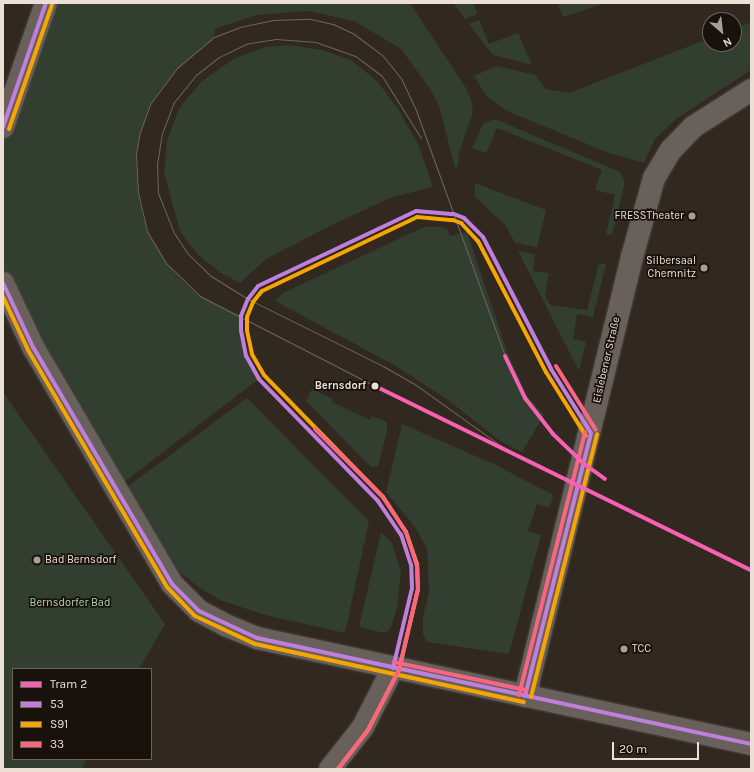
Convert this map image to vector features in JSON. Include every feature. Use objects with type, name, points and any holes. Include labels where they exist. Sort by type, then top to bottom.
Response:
[{"type":"street","points":[[3,127],[46,3]]},
{"type":"street","name":"Eislebener Straße","points":[[525,696],[632,257],[654,178],[671,150],[693,127],[751,90]]},
{"type":"street","points":[[3,283],[33,347],[172,584],[200,610],[245,633],[393,668],[751,744]]},
{"type":"street","points":[[330,769],[363,727],[393,668]]},
{"type":"green space","points":[[46,3],[410,3],[466,88],[472,103],[473,112],[459,153],[458,167],[455,168],[440,109],[431,90],[401,49],[354,21],[308,11],[257,15],[215,29],[214,37],[177,68],[150,104],[140,132],[136,154],[138,193],[147,231],[166,263],[182,281],[200,296],[241,316],[241,331],[246,356],[259,379],[116,488],[3,283],[3,127]]},
{"type":"green space","points":[[453,3],[473,3],[477,14],[465,19]]},
{"type":"green space","points":[[557,3],[606,3],[563,17]]},
{"type":"green space","points":[[479,20],[489,44],[518,33],[532,65],[493,55],[469,24]]},
{"type":"green space","points":[[751,22],[751,70],[676,119],[655,139],[644,163],[609,153],[507,111],[487,97],[474,76],[496,66],[536,75],[545,89],[569,93],[702,41],[702,52],[742,52],[742,26]]},
{"type":"green space","points":[[290,45],[322,50],[351,60],[377,81],[398,109],[419,146],[433,187],[390,198],[332,225],[266,259],[240,283],[221,273],[197,254],[180,231],[164,173],[167,140],[180,107],[201,82],[235,58],[265,47]]},
{"type":"green space","points":[[495,119],[620,172],[625,182],[612,235],[606,234],[615,195],[595,190],[602,170],[497,128],[486,153],[472,148],[483,124]]},
{"type":"green space","points":[[475,183],[546,210],[537,247],[515,243],[505,225],[475,197]]},
{"type":"green space","points":[[424,227],[442,227],[448,230],[450,236],[467,232],[508,354],[527,396],[544,415],[522,452],[500,441],[448,400],[396,366],[275,301],[283,293]]},
{"type":"green space","points":[[518,251],[535,254],[533,271],[549,273],[545,295],[550,305],[587,310],[599,263],[606,264],[593,317],[577,314],[573,339],[586,342],[579,371]]},
{"type":"green space","points":[[312,389],[333,399],[332,402],[370,420],[372,416],[387,422],[387,432],[378,466],[371,467],[306,401]]},
{"type":"green space","name":"Bernsdorfer Bad","points":[[3,392],[165,624],[140,668],[12,668],[12,760],[86,760],[82,769],[3,769]]},
{"type":"green space","points":[[247,398],[369,521],[345,633],[265,615],[220,600],[200,588],[179,572],[127,487]]},
{"type":"green space","points":[[402,424],[494,464],[553,495],[550,508],[537,504],[528,531],[541,535],[509,654],[427,642],[423,634],[423,617],[429,591],[427,549],[415,527],[386,492]]},
{"type":"green space","points":[[381,532],[392,543],[401,571],[397,608],[390,630],[384,633],[359,627]]},
{"type":"tram line","points":[[375,386],[200,296],[166,263],[147,231],[138,193],[136,154],[140,132],[150,104],[177,68],[214,37],[240,27],[273,20],[311,19],[333,24],[354,34],[383,56],[401,78],[417,113],[505,356]]},
{"type":"tram line","points":[[421,138],[382,76],[355,56],[316,42],[276,39],[246,44],[219,57],[196,75],[174,102],[162,133],[157,163],[158,193],[174,233],[188,254],[211,276],[248,299],[383,366],[413,383],[504,448]]},
{"type":"tram line","name":"2","points":[[505,356],[525,398],[553,434],[583,463],[605,479]]},
{"type":"tram line","name":"2","points":[[375,386],[751,570]]},
{"type":"transit line","name":"53","points":[[3,127],[46,3]]},
{"type":"transit line","name":"S91","points":[[9,129],[52,5]]},
{"type":"transit line","name":"53","points":[[393,668],[412,588],[411,565],[401,535],[378,501],[259,379],[246,356],[241,331],[241,316],[248,299],[258,286],[416,211],[454,214],[464,218],[483,237],[551,369],[591,433]]},
{"type":"transit line","name":"S91","points":[[338,769],[368,730],[399,670],[418,589],[417,564],[406,532],[383,497],[264,375],[252,354],[247,330],[247,317],[253,302],[262,291],[417,217],[453,220],[461,223],[478,241],[546,372],[586,436]]},
{"type":"transit line","name":"53","points":[[3,283],[33,347],[172,584],[199,611],[257,638],[751,744]]},
{"type":"transit line","name":"S91","points":[[3,297],[28,350],[167,587],[195,616],[255,644],[524,702]]},
{"type":"transit line","name":"33","points":[[556,366],[596,430]]},
{"type":"transit line","name":"33","points":[[315,429],[383,497],[406,532],[417,565],[418,589],[399,670],[368,730],[338,769]]},
{"type":"transit line","name":"33","points":[[519,695],[585,432]]},
{"type":"transit line","name":"53","points":[[525,696],[591,433]]},
{"type":"transit line","name":"S91","points":[[531,697],[597,434]]},
{"type":"transit line","name":"33","points":[[394,662],[526,690]]},
{"type":"place","name":"FRESSTheater","points":[[692,216]]},
{"type":"place","name":"Silbersaal Chemnitz","points":[[704,268]]},
{"type":"place","name":"Bernsdorf","points":[[375,386]]},
{"type":"place","name":"Bad Bernsdorf","points":[[37,560]]},
{"type":"place","name":"TCC","points":[[624,649]]}]
